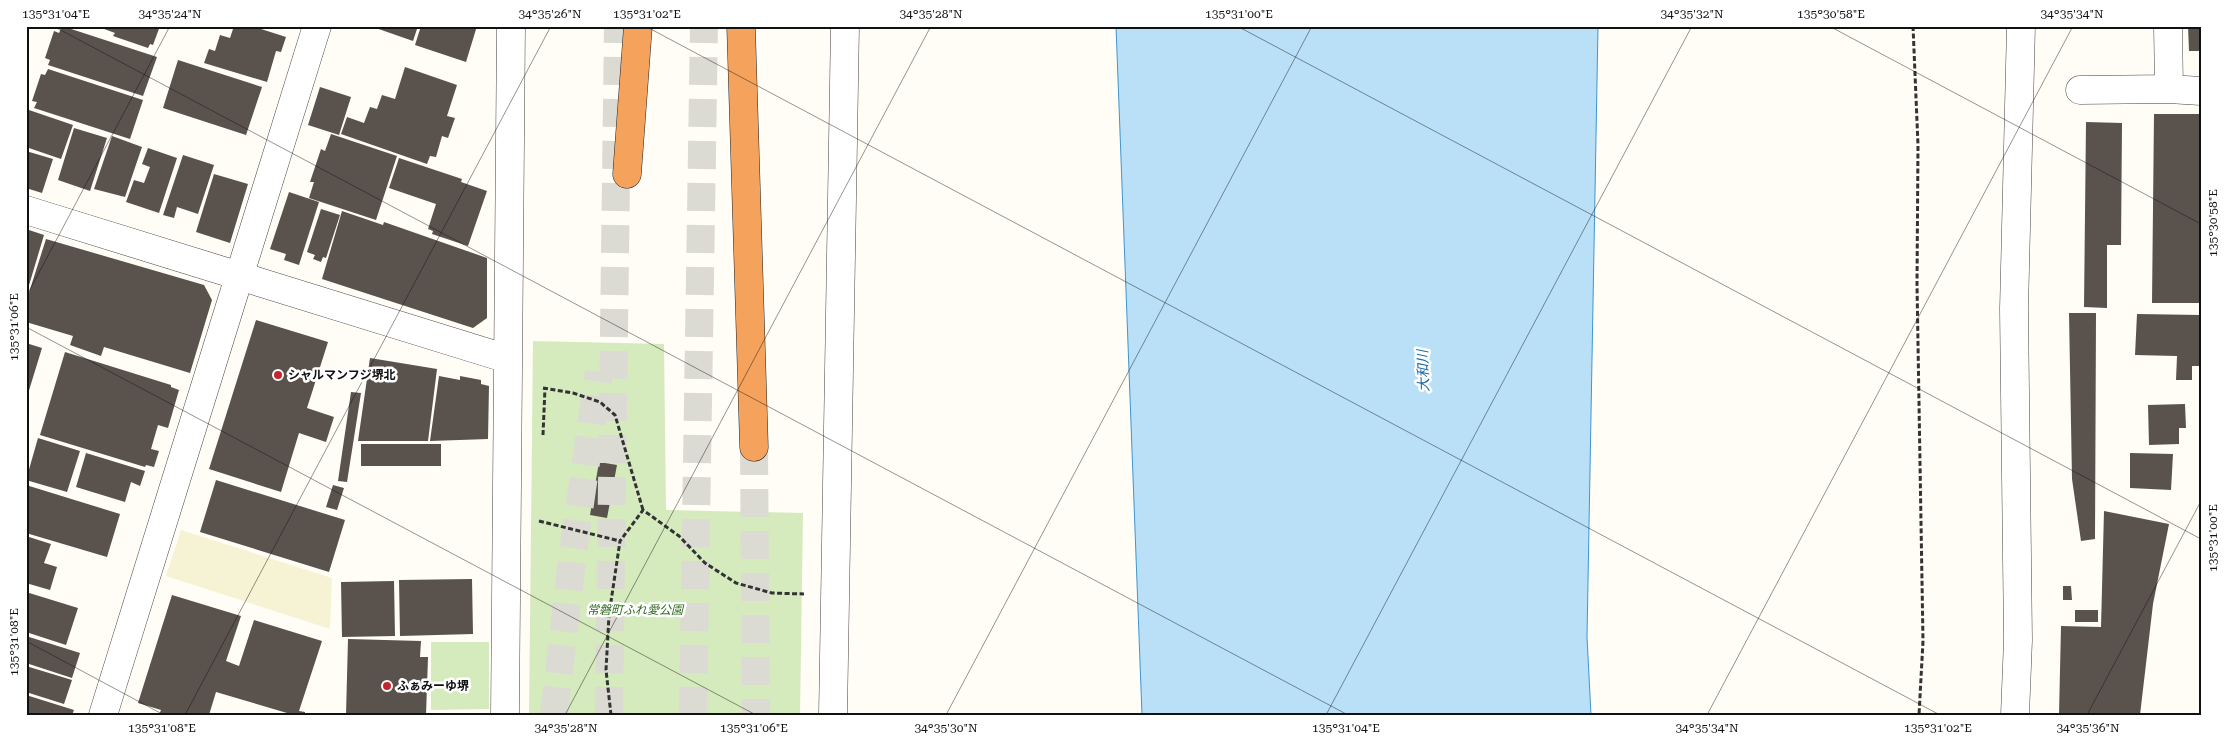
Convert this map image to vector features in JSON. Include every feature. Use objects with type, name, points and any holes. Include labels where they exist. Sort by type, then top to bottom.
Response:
[{"type":"highway","points":[[628,174],[638,26]]},
{"type":"highway","points":[[742,26],[754,447]]},
{"type":"street","points":[[103,715],[317,26]]},
{"type":"street","points":[[505,715],[511,26]]},
{"type":"street","points":[[833,715],[845,26]]},
{"type":"street","points":[[2015,715],[2018,640],[2014,309],[2021,26]]},
{"type":"street","points":[[2168,26],[2169,89]]},
{"type":"street","points":[[2080,90],[2169,89],[2201,91]]},
{"type":"street","points":[[26,210],[508,359]]},
{"type":"path","points":[[1913,26],[1918,145],[1917,284],[1923,641],[1919,715]]},
{"type":"path","points":[[543,436],[545,388],[600,402],[615,416],[643,510],[678,536],[705,563],[736,583],[772,592],[834,595]]},
{"type":"path","points":[[611,715],[606,670],[608,615],[620,541],[643,510]]},
{"type":"path","points":[[540,512],[539,522],[620,541]]},
{"type":"shaded area","points":[[181,530],[332,578],[330,629],[166,576]]},
{"type":"green space","name":"常磐町ふれ愛公園","points":[[533,341],[664,344],[666,510],[803,513],[800,715],[529,715]]},
{"type":"green space","points":[[431,642],[489,642],[489,709],[431,710]]},
{"type":"water","name":"大和川","points":[[1116,26],[1598,26],[1587,637],[1591,715],[1142,715]]},
{"type":"building","points":[[62,26],[157,57],[143,96],[48,65],[50,60],[45,58],[54,31],[59,33]]},
{"type":"building","points":[[96,26],[160,26],[153,45],[150,44],[148,48],[113,36],[115,33]]},
{"type":"building","points":[[234,26],[252,26],[286,37],[281,52],[276,51],[267,82],[204,63],[209,49],[215,51],[220,35],[230,38]]},
{"type":"building","points":[[370,26],[418,26],[413,41]]},
{"type":"building","points":[[421,26],[477,26],[466,62],[415,45]]},
{"type":"building","points":[[2188,26],[2201,26],[2201,51],[2189,51]]},
{"type":"building","points":[[178,60],[262,87],[246,135],[163,108]]},
{"type":"building","points":[[405,67],[457,85],[447,116],[455,118],[448,138],[442,136],[436,157],[430,156],[427,164],[341,134],[347,117],[364,123],[370,107],[377,109],[382,95],[395,99]]},
{"type":"building","points":[[48,69],[143,100],[130,139],[34,108],[37,102],[32,101],[41,74],[45,75]]},
{"type":"building","points":[[320,87],[351,97],[339,135],[308,125]]},
{"type":"building","points":[[29,110],[73,125],[61,159],[26,147],[26,119]]},
{"type":"building","points":[[2154,114],[2201,114],[2201,303],[2152,303]]},
{"type":"building","points":[[2086,122],[2122,123],[2121,245],[2107,245],[2107,308],[2084,307]]},
{"type":"building","points":[[74,128],[107,138],[90,191],[58,180]]},
{"type":"building","points":[[331,134],[397,156],[376,220],[309,198],[314,182],[310,182],[321,149],[325,151]]},
{"type":"building","points":[[112,136],[142,147],[125,197],[94,189]]},
{"type":"building","points":[[148,148],[177,158],[159,213],[126,202],[134,180],[144,183],[150,167],[142,164]]},
{"type":"building","points":[[26,151],[53,159],[42,193],[26,188]]},
{"type":"building","points":[[183,155],[214,165],[198,214],[177,207],[174,218],[163,215]]},
{"type":"building","points":[[399,158],[462,179],[461,182],[487,191],[468,246],[432,234],[433,231],[428,229],[436,204],[389,188]]},
{"type":"building","points":[[214,174],[248,184],[230,243],[196,232]]},
{"type":"building","points":[[289,192],[319,202],[299,265],[284,260],[286,254],[270,249]]},
{"type":"building","points":[[321,209],[340,215],[326,258],[323,257],[321,262],[313,259],[315,255],[307,252]]},
{"type":"building","points":[[342,211],[383,225],[384,222],[487,258],[487,318],[473,328],[322,279]]},
{"type":"building","points":[[26,229],[44,235],[27,292],[26,292]]},
{"type":"building","points":[[46,239],[204,285],[212,300],[190,373],[104,347],[101,356],[70,345],[73,336],[26,322],[26,302]]},
{"type":"building","points":[[2069,313],[2096,313],[2095,539],[2081,541],[2072,479]]},
{"type":"building","points":[[2137,314],[2201,315],[2200,366],[2192,366],[2192,380],[2176,380],[2177,356],[2135,355]]},
{"type":"building","name":"シャルマンフジ堺北","points":[[256,320],[328,342],[307,408],[334,417],[326,442],[299,433],[281,492],[209,469]]},
{"type":"building","points":[[26,343],[42,348],[27,397],[26,397]]},
{"type":"building","points":[[65,352],[171,385],[171,387],[179,390],[168,428],[158,425],[151,449],[159,451],[154,467],[146,465],[145,467],[40,435]]},
{"type":"building","points":[[370,358],[437,369],[428,441],[358,441]]},
{"type":"building","points":[[439,376],[460,380],[460,376],[481,380],[481,384],[489,386],[488,439],[430,441]]},
{"type":"building","points":[[351,392],[361,393],[347,482],[338,481]]},
{"type":"building","points":[[2185,404],[2186,428],[2179,428],[2179,444],[2149,445],[2148,405]]},
{"type":"building","points":[[38,438],[80,451],[67,492],[26,480]]},
{"type":"building","points":[[361,444],[441,444],[441,466],[361,466]]},
{"type":"building","points":[[86,453],[145,471],[140,486],[131,482],[125,502],[76,487]]},
{"type":"building","points":[[2130,453],[2173,454],[2171,490],[2130,488]]},
{"type":"building","points":[[599,462],[617,465],[607,518],[590,515]]},
{"type":"building","points":[[216,480],[345,520],[329,572],[200,532]]},
{"type":"building","points":[[26,485],[120,514],[107,557],[26,533]]},
{"type":"building","points":[[333,485],[344,488],[337,510],[326,507]]},
{"type":"building","points":[[2104,511],[2169,524],[2153,604],[2140,715],[2059,715],[2061,626],[2101,627]]},
{"type":"building","points":[[26,536],[51,544],[44,563],[57,567],[50,590],[26,583]]},
{"type":"building","points":[[472,579],[473,634],[400,636],[399,580]]},
{"type":"building","points":[[394,581],[395,636],[342,637],[341,582]]},
{"type":"building","points":[[2063,586],[2071,586],[2072,600],[2063,600]]},
{"type":"building","points":[[26,592],[78,608],[66,645],[26,632]]},
{"type":"building","points":[[172,595],[241,616],[226,661],[239,666],[254,620],[322,641],[299,711],[305,712],[305,715],[287,715],[287,713],[216,692],[209,715],[159,715],[161,710],[138,703]]},
{"type":"building","points":[[2075,610],[2098,610],[2098,622],[2075,622]]},
{"type":"building","points":[[26,636],[80,653],[72,678],[26,663]]},
{"type":"building","name":"ふぁみーゆ堺","points":[[348,639],[421,641],[420,657],[428,657],[426,715],[346,715]]},
{"type":"building","points":[[26,666],[72,680],[64,704],[26,692]]},
{"type":"building","points":[[26,695],[74,710],[72,715],[26,715]]},
{"type":"tunnel","points":[[609,715],[618,26]]},
{"type":"tunnel","points":[[693,715],[704,26]]},
{"type":"tunnel","points":[[554,715],[573,552],[599,372]]},
{"type":"tunnel","points":[[754,447],[756,715]]},
{"type":"place","name":"シャルマンフジ堺北","points":[[278,375]]},
{"type":"place","name":"ふぁみーゆ堺","points":[[387,686]]}]
